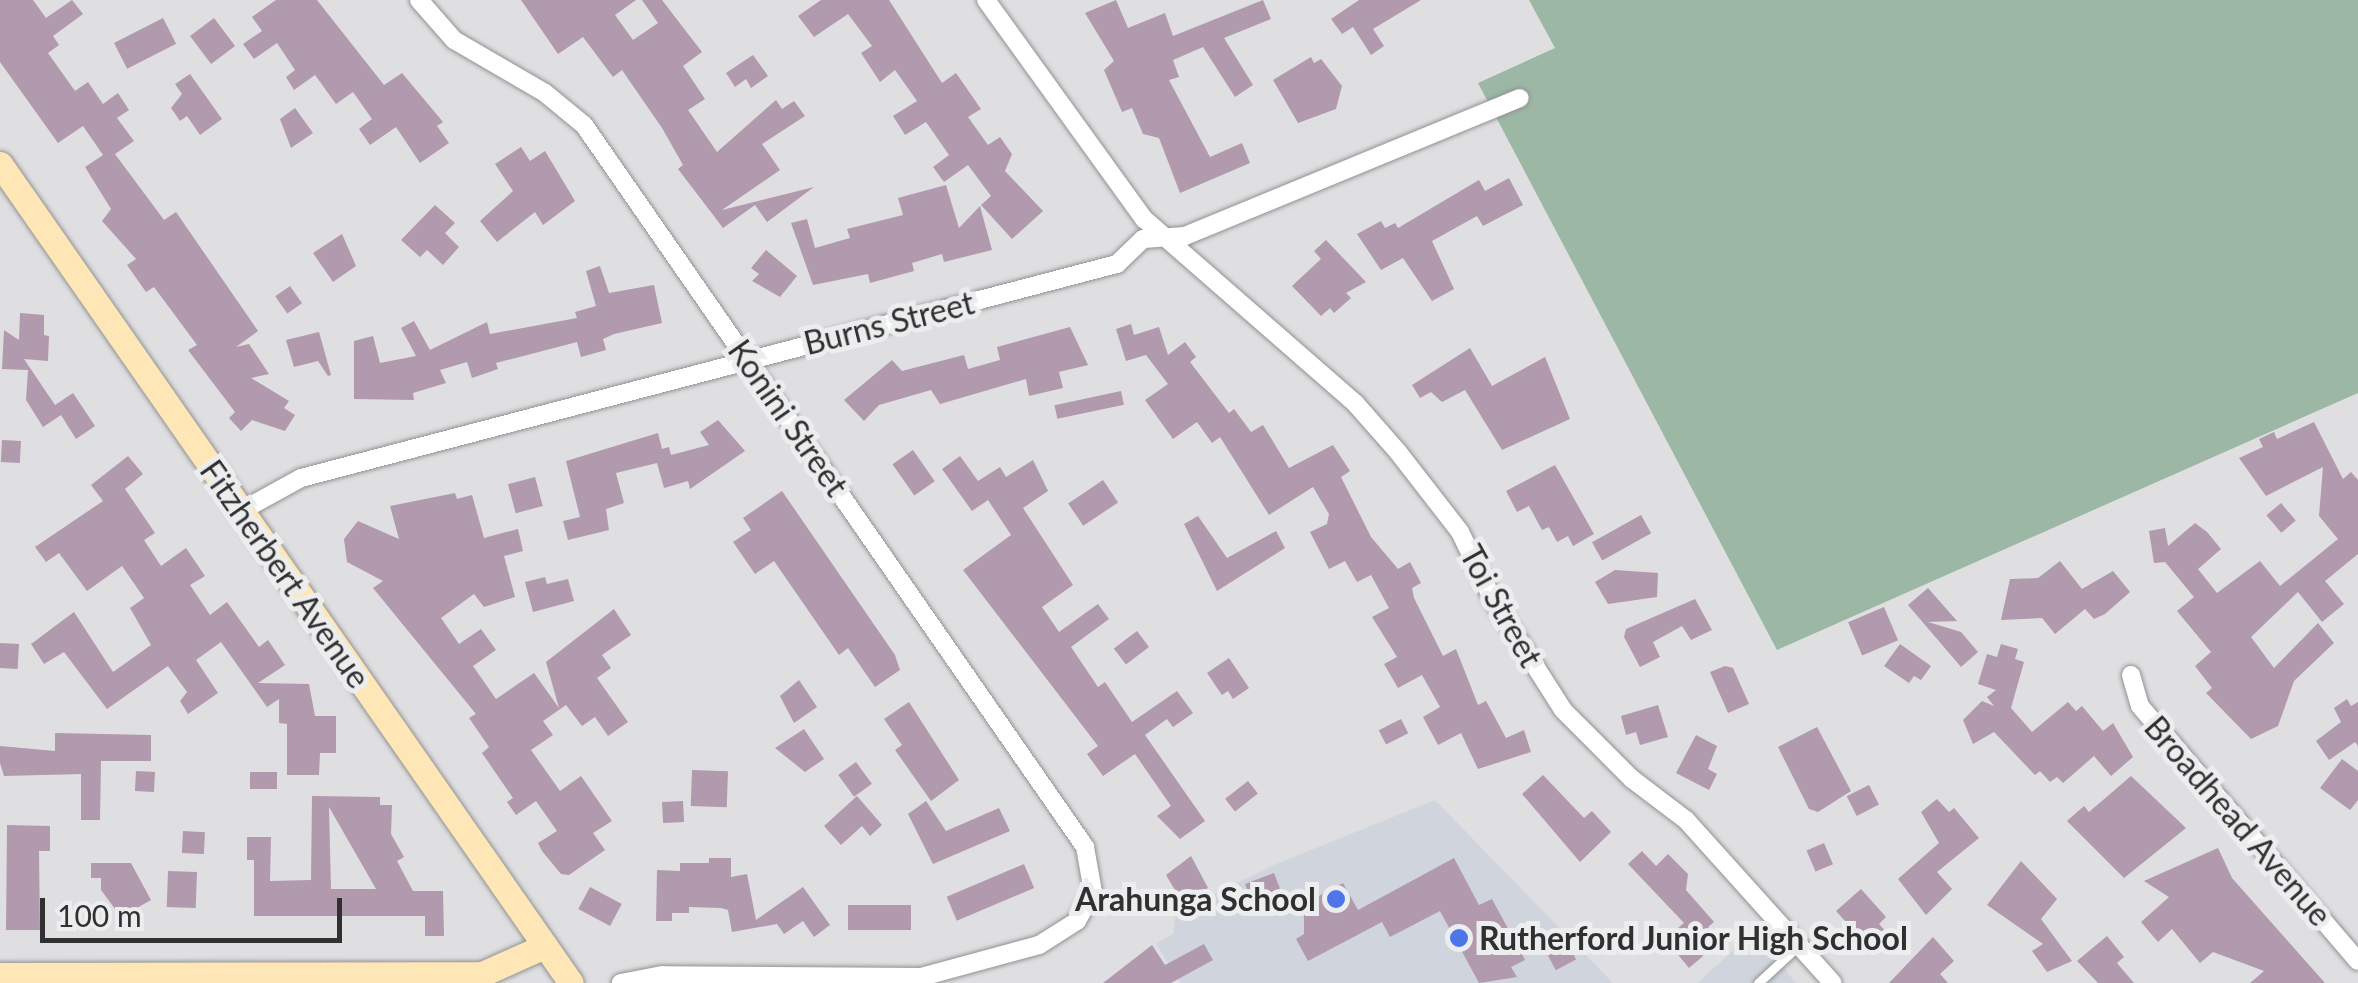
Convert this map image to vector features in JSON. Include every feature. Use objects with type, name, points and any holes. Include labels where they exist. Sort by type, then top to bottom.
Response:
[{"type":"main road","name":"Fitzherbert Avenue","points":[[0,164],[571,983]]},
{"type":"main road","points":[[0,975],[446,979],[502,970],[545,946]]},
{"type":"street","name":"Konini Street","points":[[419,0],[454,40],[545,92],[584,125],[1085,847],[1093,892],[1076,921],[1039,945],[921,978],[662,975],[621,983]]},
{"type":"street","name":"Toi Street","points":[[986,0],[1125,197],[1162,237],[1355,403],[1460,532],[1518,643],[1564,710],[1632,779],[1686,820],[1833,983]]},
{"type":"street","name":"Burns Street","points":[[242,511],[301,478],[1117,264],[1144,239],[1186,236],[1520,98]]},
{"type":"street","name":"Broadhead Avenue","points":[[2131,675],[2140,706],[2358,960]]},
{"type":"lane","points":[[1758,983],[1799,946]]},
{"type":"shaded area","name":"Arahunga School","points":[[1435,800],[1613,983],[1181,983],[1156,944],[1173,934],[1176,913],[1276,864]]},
{"type":"shaded area","name":"Rutherford Junior High School","points":[[1754,932],[1796,983],[1697,983]]},
{"type":"green space","points":[[1529,0],[2358,0],[2358,393],[1777,650],[1478,83],[1555,48]]},
{"type":"building","points":[[0,0],[33,0],[46,18],[72,0],[83,14],[53,36],[59,45],[48,53],[75,91],[88,82],[103,104],[118,93],[129,110],[117,118],[134,141],[115,154],[164,220],[176,212],[258,331],[236,347],[249,344],[269,374],[251,378],[289,401],[284,408],[295,415],[285,431],[252,420],[241,431],[229,418],[235,412],[188,350],[197,345],[154,287],[146,292],[127,265],[136,259],[102,221],[111,209],[85,167],[103,155],[83,126],[58,143],[0,62]]},
{"type":"building","points":[[276,0],[317,0],[384,85],[402,73],[443,122],[437,126],[449,143],[420,163],[396,127],[370,145],[359,129],[372,119],[353,92],[336,104],[315,75],[294,90],[286,77],[295,70],[277,43],[254,59],[243,44],[262,31],[252,17]]},
{"type":"building","points":[[521,0],[636,0],[615,15],[633,40],[658,23],[642,0],[662,0],[702,52],[683,66],[705,99],[688,110],[717,152],[776,100],[782,109],[794,101],[805,116],[762,144],[780,170],[722,210],[814,187],[767,222],[755,205],[723,228],[678,169],[683,165],[622,70],[613,77],[583,37],[558,54]]},
{"type":"building","points":[[821,0],[889,0],[942,83],[956,73],[981,109],[968,117],[988,145],[1000,137],[1012,154],[1005,171],[1043,211],[1012,239],[981,205],[991,196],[968,165],[944,182],[933,167],[949,155],[926,122],[905,135],[893,116],[917,101],[895,70],[880,82],[861,53],[872,46],[848,14],[814,37],[798,16]]},
{"type":"building","points":[[1116,0],[1128,28],[1165,13],[1173,36],[1263,0],[1271,19],[1224,38],[1253,85],[1235,97],[1203,47],[1173,60],[1179,77],[1169,80],[1210,157],[1242,143],[1250,163],[1180,193],[1159,138],[1143,134],[1132,108],[1122,112],[1104,70],[1114,61],[1085,13]]},
{"type":"building","points":[[1359,0],[1421,0],[1373,29],[1384,46],[1371,55],[1353,27],[1342,34],[1331,19]]},
{"type":"building","points":[[163,18],[176,44],[127,69],[114,43]]},
{"type":"building","points":[[214,18],[235,46],[211,64],[190,36]]},
{"type":"building","points":[[753,55],[768,76],[751,88],[746,79],[735,87],[726,73]]},
{"type":"building","points":[[1311,57],[1314,63],[1321,59],[1342,86],[1336,109],[1298,123],[1273,80]]},
{"type":"building","points":[[190,74],[222,119],[200,135],[187,116],[180,121],[171,108],[182,94],[175,84]]},
{"type":"building","points":[[295,108],[313,133],[291,148],[280,119]]},
{"type":"building","points":[[521,147],[530,161],[545,151],[575,201],[543,225],[535,212],[497,242],[480,221],[513,191],[495,164]]},
{"type":"building","points":[[1509,178],[1523,205],[1483,226],[1477,216],[1432,241],[1454,289],[1432,301],[1403,258],[1381,270],[1357,234],[1381,221],[1385,228],[1395,223],[1398,228],[1479,180],[1485,191]]},
{"type":"building","points":[[946,185],[959,228],[980,206],[992,250],[944,262],[942,254],[912,263],[914,271],[870,283],[868,274],[813,285],[791,223],[807,219],[815,248],[850,238],[847,229],[903,215],[898,198]]},
{"type":"building","points":[[435,205],[455,223],[445,233],[459,247],[443,265],[427,250],[420,257],[401,240]]},
{"type":"building","points":[[342,234],[356,266],[333,282],[313,253]]},
{"type":"building","points":[[1326,240],[1366,282],[1346,293],[1351,298],[1334,313],[1330,308],[1321,316],[1292,286],[1321,259],[1314,251]]},
{"type":"building","points":[[766,250],[797,276],[780,297],[752,281],[759,274],[751,268]]},
{"type":"building","points":[[600,266],[609,293],[654,285],[662,323],[614,334],[603,339],[606,350],[581,357],[577,342],[496,363],[498,369],[472,378],[467,362],[440,370],[446,383],[413,393],[414,400],[354,399],[354,341],[373,336],[380,363],[416,356],[401,328],[414,321],[430,350],[487,322],[490,334],[577,318],[575,312],[596,306],[586,271]]},
{"type":"building","points":[[290,286],[302,303],[287,314],[275,296]]},
{"type":"building","points":[[20,313],[44,315],[44,335],[49,336],[48,361],[24,359],[55,405],[73,393],[95,426],[76,439],[61,415],[43,427],[26,400],[28,370],[2,369],[4,330],[19,340]]},
{"type":"building","points":[[1131,324],[1134,335],[1159,327],[1168,355],[1185,342],[1196,357],[1190,362],[1229,413],[1234,409],[1251,432],[1263,425],[1289,468],[1333,445],[1350,471],[1341,477],[1371,537],[1398,569],[1410,562],[1421,583],[1412,588],[1414,598],[1443,656],[1456,649],[1478,705],[1486,701],[1506,738],[1524,730],[1531,752],[1478,769],[1461,733],[1438,745],[1423,717],[1440,707],[1422,675],[1398,688],[1384,664],[1397,657],[1372,617],[1389,608],[1371,575],[1357,582],[1345,561],[1329,569],[1310,532],[1327,524],[1329,514],[1313,487],[1269,515],[1220,437],[1212,443],[1197,422],[1173,439],[1145,400],[1168,384],[1146,355],[1126,361],[1116,329]]},
{"type":"building","points":[[1070,327],[1088,365],[1059,372],[1063,388],[1029,396],[1026,379],[940,404],[931,390],[879,405],[864,421],[844,400],[892,360],[902,371],[964,355],[968,369],[1000,360],[997,347]]},
{"type":"building","points":[[319,332],[331,375],[328,376],[318,361],[294,367],[286,340]]},
{"type":"building","points":[[1470,348],[1492,386],[1545,357],[1570,419],[1502,450],[1465,390],[1442,402],[1431,392],[1420,398],[1412,385]]},
{"type":"building","points":[[1121,391],[1124,405],[1057,419],[1054,405]]},
{"type":"building","points":[[718,420],[745,451],[690,489],[688,481],[664,488],[657,463],[616,473],[624,503],[606,509],[609,530],[568,540],[563,521],[580,517],[566,461],[658,433],[662,449],[669,447],[671,455],[709,445],[700,432]]},
{"type":"building","points":[[2314,422],[2343,479],[2351,472],[2358,480],[2358,554],[2325,581],[2344,604],[2322,622],[2298,592],[2251,637],[2274,668],[2318,623],[2334,643],[2294,681],[2278,726],[2251,739],[2206,693],[2212,688],[2195,666],[2211,652],[2177,611],[2194,597],[2165,562],[2154,563],[2149,531],[2165,528],[2168,546],[2195,523],[2207,532],[2221,549],[2198,569],[2217,593],[2260,561],[2280,586],[2338,539],[2319,516],[2323,467],[2266,496],[2239,458],[2263,447],[2259,439],[2274,432],[2277,439]]},
{"type":"building","points":[[2,440],[21,441],[20,463],[1,462]]},
{"type":"building","points":[[913,450],[935,481],[914,495],[893,464]]},
{"type":"building","points":[[128,456],[143,474],[125,489],[155,533],[144,540],[161,566],[186,548],[205,576],[190,585],[210,615],[227,602],[259,647],[268,640],[285,665],[258,683],[309,684],[315,716],[336,716],[336,753],[320,753],[319,775],[287,775],[287,724],[279,723],[279,699],[267,707],[221,642],[196,660],[218,693],[188,714],[180,701],[187,692],[168,666],[107,709],[64,652],[44,664],[31,644],[74,612],[113,672],[151,645],[130,608],[144,598],[122,566],[87,591],[59,553],[46,562],[35,547],[103,501],[91,485]]},
{"type":"building","points":[[960,456],[978,481],[1000,467],[1006,477],[1033,460],[1048,491],[1023,508],[1073,585],[1042,607],[1059,632],[1098,604],[1109,619],[1071,647],[1098,687],[1105,682],[1132,722],[1177,691],[1193,713],[1173,727],[1167,719],[1145,735],[1205,821],[1180,839],[1157,816],[1171,806],[1135,754],[1103,776],[1087,754],[1098,746],[963,570],[1011,535],[988,500],[972,511],[942,469]]},
{"type":"building","points":[[1555,465],[1594,534],[1573,546],[1568,536],[1557,542],[1549,527],[1542,530],[1529,506],[1517,512],[1506,491]]},
{"type":"building","points":[[535,477],[543,506],[516,513],[508,484]]},
{"type":"building","points":[[1103,480],[1118,502],[1083,526],[1068,503]]},
{"type":"building","points":[[782,491],[895,655],[900,670],[875,687],[848,648],[839,655],[774,561],[755,574],[733,542],[751,530],[743,518]]},
{"type":"building","points":[[455,493],[457,499],[472,495],[484,538],[518,529],[523,551],[504,556],[515,597],[484,607],[474,594],[441,618],[459,644],[481,629],[496,650],[473,666],[496,699],[534,673],[559,708],[546,662],[614,609],[631,635],[602,655],[611,668],[597,678],[628,722],[608,736],[595,717],[582,726],[566,705],[543,721],[553,735],[531,750],[560,791],[581,776],[612,821],[593,833],[605,850],[569,875],[561,874],[538,843],[557,831],[536,801],[516,815],[507,802],[513,798],[482,753],[489,747],[469,718],[476,714],[373,588],[383,581],[347,562],[344,539],[358,521],[399,539],[390,506]]},
{"type":"building","points":[[2281,503],[2296,521],[2281,533],[2266,515]]},
{"type":"building","points":[[1641,515],[1651,533],[1602,561],[1592,542]]},
{"type":"building","points":[[1198,516],[1227,558],[1276,531],[1285,548],[1217,591],[1184,524]]},
{"type":"building","points":[[2060,561],[2082,589],[2113,571],[2130,592],[2094,619],[2085,609],[2055,634],[2042,618],[2001,620],[2010,579],[2038,578]]},
{"type":"building","points":[[1615,570],[1658,573],[1657,597],[1608,604],[1595,582]]},
{"type":"building","points":[[545,577],[547,584],[568,579],[574,601],[533,612],[525,582]]},
{"type":"building","points":[[1928,588],[1957,621],[1928,622],[1961,632],[1978,652],[1961,667],[1908,605]]},
{"type":"building","points":[[1695,599],[1712,630],[1691,640],[1682,626],[1653,642],[1660,657],[1640,667],[1624,637],[1626,629]]},
{"type":"building","points":[[1884,607],[1898,640],[1862,655],[1848,622]]},
{"type":"building","points":[[1137,631],[1149,647],[1126,664],[1114,648]]},
{"type":"building","points":[[0,643],[19,644],[18,669],[0,668]]},
{"type":"building","points":[[1900,644],[1931,666],[1921,680],[1914,676],[1909,683],[1884,666]]},
{"type":"building","points":[[2001,644],[2018,649],[2015,659],[2024,662],[2011,708],[2032,732],[2068,702],[2076,711],[2082,706],[2103,731],[2113,723],[2133,757],[2111,776],[2094,756],[2063,783],[2057,777],[2050,782],[2040,771],[2035,775],[1994,732],[1973,744],[1963,720],[1982,701],[1994,706],[1987,697],[1996,690],[1978,684],[1987,654],[1997,657]]},
{"type":"building","points":[[1229,658],[1249,688],[1233,699],[1228,691],[1222,695],[1207,673]]},
{"type":"building","points":[[1725,666],[1733,668],[1749,704],[1728,713],[1710,672]]},
{"type":"building","points":[[799,680],[817,707],[794,723],[780,696]]},
{"type":"building","points":[[2347,699],[2351,706],[2358,702],[2358,746],[2355,742],[2329,760],[2316,741],[2341,722],[2334,708]]},
{"type":"building","points":[[909,702],[959,780],[931,801],[895,750],[902,745],[884,719]]},
{"type":"building","points":[[1658,705],[1668,737],[1640,745],[1636,732],[1626,735],[1621,716]]},
{"type":"building","points":[[1401,719],[1408,733],[1386,745],[1379,730]]},
{"type":"building","points":[[1817,727],[1851,791],[1818,812],[1809,809],[1778,747]]},
{"type":"building","points":[[804,729],[824,759],[805,772],[775,748]]},
{"type":"building","points":[[55,733],[151,735],[151,761],[101,761],[100,820],[81,820],[81,774],[4,776],[0,763],[0,746],[55,751]]},
{"type":"building","points":[[1696,735],[1717,746],[1708,769],[1717,774],[1709,790],[1676,773]]},
{"type":"building","points":[[2342,759],[2358,771],[2358,800],[2350,810],[2320,788]]},
{"type":"building","points":[[856,762],[872,784],[854,797],[838,775]]},
{"type":"building","points":[[692,770],[728,771],[727,807],[691,806]]},
{"type":"building","points":[[136,771],[155,772],[154,792],[135,791]]},
{"type":"building","points":[[250,772],[277,772],[277,789],[250,789]]},
{"type":"building","points":[[1543,775],[1584,818],[1592,811],[1611,832],[1580,862],[1522,794]]},
{"type":"building","points":[[2131,776],[2186,828],[2124,878],[2067,821],[2084,806],[2089,812]]},
{"type":"building","points":[[1248,781],[1258,794],[1235,811],[1225,799]]},
{"type":"building","points":[[1869,785],[1879,805],[1857,816],[1847,796]]},
{"type":"building","points":[[312,796],[380,797],[380,805],[392,805],[391,834],[404,857],[397,861],[413,891],[443,891],[444,936],[425,936],[425,916],[254,916],[254,860],[247,860],[247,837],[271,837],[270,881],[311,880]],"holes":[[[329,807],[376,889],[331,889]]]},
{"type":"building","points":[[857,796],[882,825],[870,836],[862,826],[841,845],[824,826]]},
{"type":"building","points":[[1937,799],[1949,812],[1954,808],[1979,838],[1937,872],[1952,889],[1926,915],[1898,879],[1939,843],[1921,812]]},
{"type":"building","points":[[683,801],[684,822],[663,823],[662,802]]},
{"type":"building","points":[[926,801],[946,831],[999,808],[1010,831],[933,864],[908,814]]},
{"type":"building","points":[[7,825],[50,826],[50,851],[39,851],[40,930],[6,930]]},
{"type":"building","points":[[183,831],[205,832],[204,854],[182,853]]},
{"type":"building","points":[[1824,843],[1833,864],[1815,872],[1807,850]]},
{"type":"building","points":[[2218,848],[2232,878],[2325,983],[2250,983],[2264,971],[2213,952],[2200,963],[2172,929],[2158,942],[2141,922],[2169,897],[2144,881]]},
{"type":"building","points":[[1642,851],[1656,866],[1668,854],[1688,874],[1686,890],[1714,922],[1708,927],[1715,935],[1697,949],[1703,956],[1689,968],[1665,939],[1684,923],[1628,864]]},
{"type":"building","points":[[1191,856],[1208,888],[1182,902],[1166,875]]},
{"type":"building","points":[[709,858],[731,858],[731,877],[747,874],[756,920],[803,887],[830,925],[814,937],[803,921],[784,934],[777,924],[732,932],[728,910],[689,907],[689,913],[672,913],[672,921],[656,921],[657,870],[680,871],[680,863],[709,863]]},
{"type":"building","points":[[1454,858],[1479,905],[1492,899],[1525,960],[1511,967],[1517,977],[1479,983],[1440,911],[1390,937],[1382,922],[1308,961],[1296,939],[1304,934],[1304,904],[1343,883],[1358,910]]},
{"type":"building","points":[[2021,861],[2057,899],[2041,919],[2072,961],[2047,972],[2032,951],[2043,944],[1987,905]]},
{"type":"building","points":[[91,863],[131,863],[151,900],[121,917],[101,890],[101,878],[91,878]]},
{"type":"building","points":[[1024,864],[1034,888],[957,921],[947,897]]},
{"type":"building","points":[[168,871],[197,872],[196,908],[167,907]]},
{"type":"building","points":[[1274,873],[1281,891],[1252,902],[1245,884]]},
{"type":"building","points":[[590,887],[622,904],[610,926],[578,909]]},
{"type":"building","points":[[1861,889],[1886,917],[1879,924],[1887,933],[1870,949],[1836,911]]},
{"type":"building","points":[[848,905],[911,905],[911,930],[848,930]]},
{"type":"building","points":[[1562,933],[1576,959],[1556,970],[1542,944]]},
{"type":"building","points":[[2107,936],[2124,957],[2117,963],[2134,983],[2098,983],[2077,961]]},
{"type":"building","points":[[1933,937],[1954,961],[1940,974],[1948,983],[1889,983]]},
{"type":"building","points":[[1204,944],[1213,960],[1171,983],[1103,983],[1152,945],[1165,965]]},
{"type":"place","name":"Arahunga School","points":[[1336,899]]},
{"type":"place","name":"Rutherford Junior High School","points":[[1459,938]]}]
